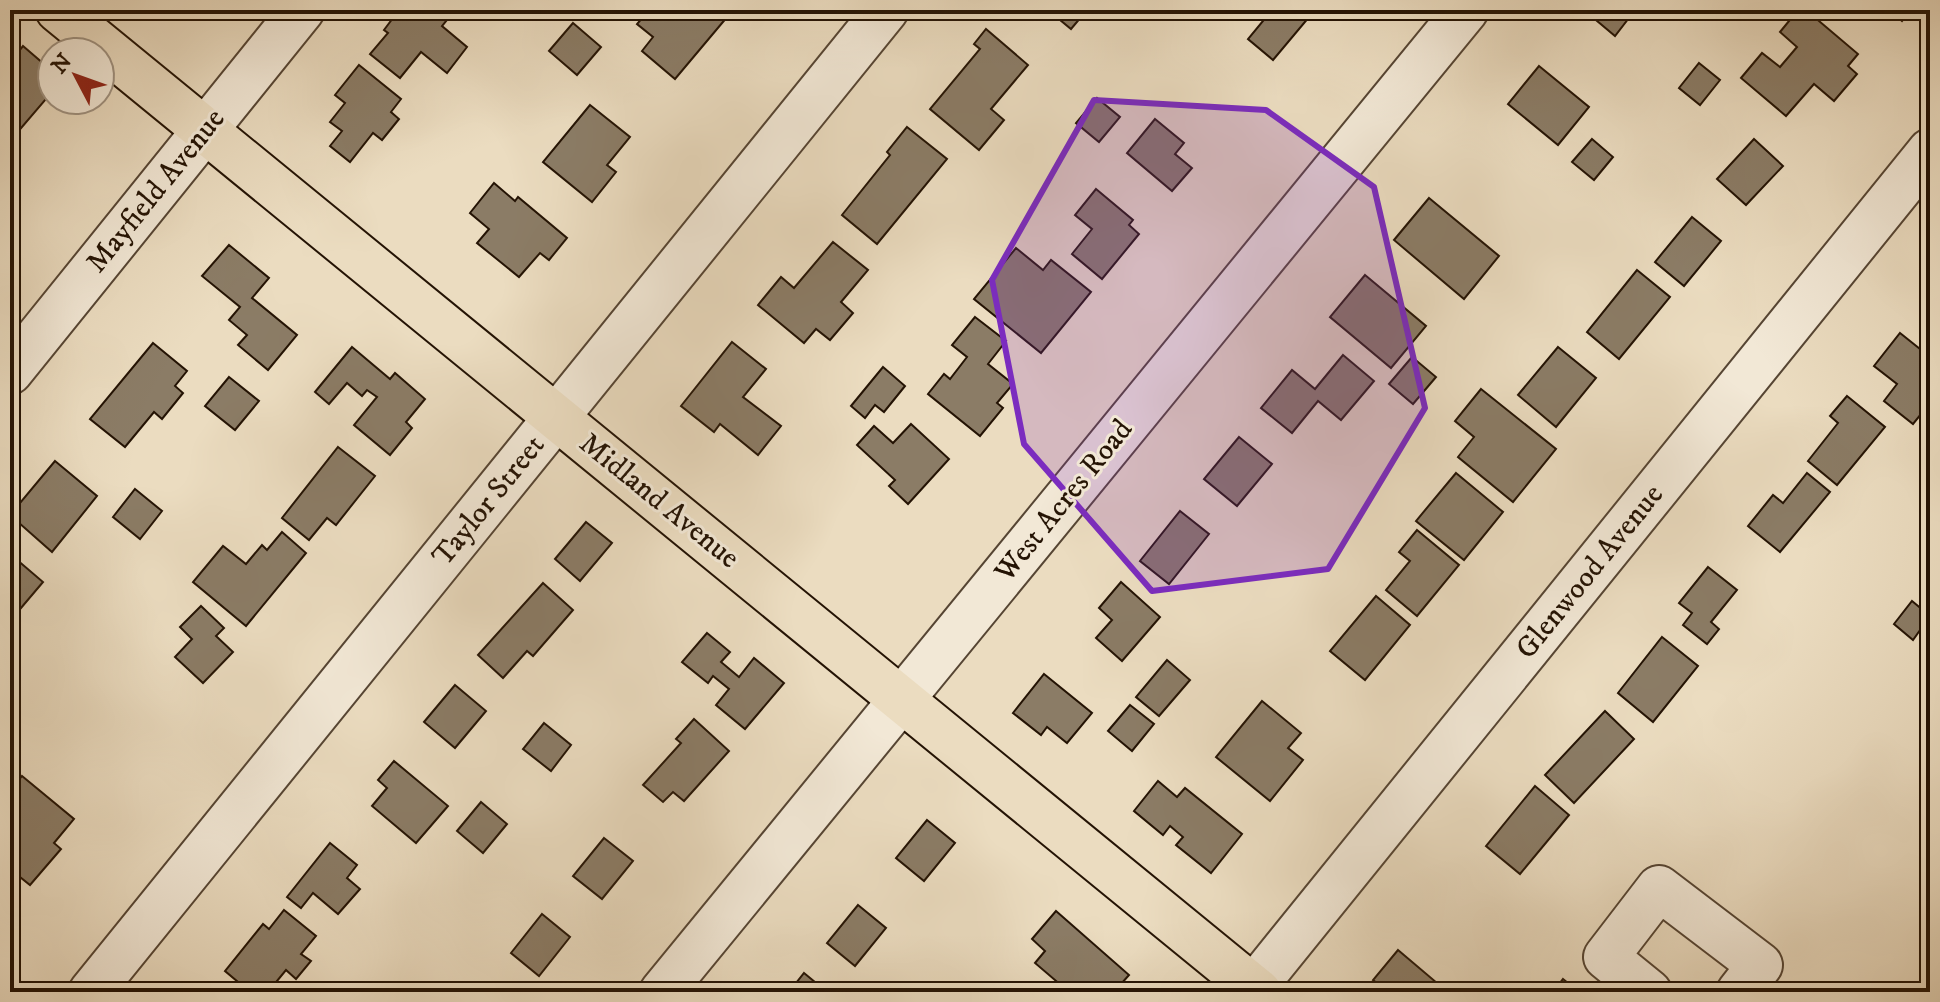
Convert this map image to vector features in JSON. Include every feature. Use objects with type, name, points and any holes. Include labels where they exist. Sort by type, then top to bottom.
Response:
[{"type":"main road","name":"Midland Avenue","points":[[58,10],[1254,990]]},
{"type":"street","name":"Mayfield Avenue","points":[[10,372],[302,10]]},
{"type":"street","name":"Taylor Street","points":[[91,992],[886,10]]},
{"type":"street","name":"West Acres Road","points":[[662,992],[1466,10]]},
{"type":"street","name":"Glenwood Avenue","points":[[1254,990],[1930,151]]},
{"type":"street","points":[[1649,992],[1606,957],[1659,888],[1760,965],[1739,992]]},
{"type":"highlighted area","points":[[1094,100],[1266,110],[1374,187],[1425,408],[1328,569],[1152,591],[1024,444],[992,280]]},
{"type":"building","points":[[399,10],[455,10],[442,26],[467,47],[447,73],[421,52],[400,78],[370,54],[388,33],[384,30]]},
{"type":"building","points":[[649,10],[733,10],[675,79],[642,51],[653,37],[637,24]]},
{"type":"building","points":[[1048,10],[1087,10],[1071,29]]},
{"type":"building","points":[[1263,10],[1315,10],[1273,60],[1248,39],[1263,21],[1257,17]]},
{"type":"building","points":[[1584,10],[1635,10],[1615,36]]},
{"type":"building","points":[[1798,10],[1806,10],[1858,54],[1848,66],[1857,74],[1834,101],[1814,84],[1786,116],[1741,78],[1762,53],[1780,67],[1797,47],[1780,32]]},
{"type":"building","points":[[1890,10],[1911,10],[1902,21]]},
{"type":"building","points":[[573,23],[601,47],[577,75],[549,51]]},
{"type":"building","points":[[986,29],[1028,65],[991,109],[1004,120],[979,150],[930,109],[980,49],[974,44]]},
{"type":"building","points":[[23,46],[36,57],[36,111],[10,141],[10,62]]},
{"type":"building","points":[[1699,63],[1720,80],[1700,105],[1679,88]]},
{"type":"building","points":[[359,65],[401,99],[391,112],[399,119],[382,140],[373,133],[350,162],[330,146],[342,131],[330,122],[345,103],[335,95]]},
{"type":"building","points":[[1539,66],[1589,107],[1558,145],[1508,104]]},
{"type":"building","points":[[1097,98],[1120,117],[1099,142],[1076,123]]},
{"type":"building","points":[[590,105],[630,137],[607,165],[616,172],[592,202],[543,162]]},
{"type":"building","points":[[1155,119],[1184,143],[1175,154],[1192,168],[1172,191],[1127,153]]},
{"type":"building","points":[[907,127],[947,159],[877,244],[842,215],[890,155],[887,152]]},
{"type":"building","points":[[1592,139],[1613,157],[1594,180],[1572,162]]},
{"type":"building","points":[[1754,139],[1783,166],[1746,205],[1717,179]]},
{"type":"building","points":[[494,183],[515,201],[518,197],[567,238],[549,260],[540,253],[519,277],[477,243],[489,229],[470,213]]},
{"type":"building","points":[[1096,189],[1133,220],[1129,225],[1139,234],[1102,279],[1072,254],[1092,229],[1075,215]]},
{"type":"building","points":[[1429,198],[1499,256],[1464,299],[1394,240]]},
{"type":"building","points":[[1692,217],[1721,241],[1684,286],[1655,262]]},
{"type":"building","points":[[833,242],[868,270],[841,302],[853,313],[830,340],[816,329],[804,343],[758,305],[781,277],[794,288]]},
{"type":"building","points":[[229,245],[269,278],[252,298],[297,335],[268,370],[238,345],[247,335],[229,320],[240,307],[202,276]]},
{"type":"building","points":[[1016,248],[1043,270],[1051,260],[1091,292],[1041,353],[974,299]]},
{"type":"building","points":[[1637,270],[1670,297],[1619,359],[1587,332]]},
{"type":"building","points":[[1365,275],[1426,326],[1391,368],[1330,317]]},
{"type":"building","points":[[975,317],[1006,341],[988,364],[1013,384],[997,403],[1003,408],[980,436],[928,394],[944,374],[950,379],[967,357],[952,345]]},
{"type":"building","points":[[1900,333],[1930,357],[1930,378],[1925,385],[1930,389],[1930,403],[1913,424],[1884,401],[1897,384],[1874,366]]},
{"type":"building","points":[[732,342],[766,369],[743,397],[781,426],[758,455],[720,424],[714,432],[681,406]]},
{"type":"building","points":[[153,343],[187,371],[175,386],[183,393],[162,419],[154,412],[125,447],[90,419]]},
{"type":"building","points":[[352,347],[390,379],[395,373],[425,399],[406,422],[412,428],[390,455],[354,425],[377,397],[367,390],[362,396],[347,383],[329,404],[315,392]]},
{"type":"building","points":[[1558,347],[1596,378],[1556,427],[1518,395]]},
{"type":"building","points":[[1343,355],[1374,381],[1341,420],[1318,401],[1292,433],[1261,408],[1292,370],[1315,389]]},
{"type":"building","points":[[1412,357],[1436,377],[1413,404],[1389,384]]},
{"type":"building","points":[[883,367],[905,386],[884,412],[875,405],[865,418],[851,406]]},
{"type":"building","points":[[229,377],[259,401],[235,430],[205,406]]},
{"type":"building","points":[[1481,389],[1556,449],[1513,502],[1458,457],[1474,437],[1455,421]]},
{"type":"building","points":[[1847,396],[1885,427],[1837,485],[1808,461],[1838,423],[1830,416]]},
{"type":"building","points":[[911,424],[949,459],[908,504],[889,486],[895,480],[857,445],[874,426],[893,443]]},
{"type":"building","points":[[1239,437],[1272,464],[1237,506],[1204,479]]},
{"type":"building","points":[[338,447],[375,476],[336,525],[327,518],[309,540],[282,518]]},
{"type":"building","points":[[55,461],[97,496],[52,552],[10,515]]},
{"type":"building","points":[[1456,473],[1503,512],[1464,560],[1416,521]]},
{"type":"building","points":[[1807,473],[1830,492],[1780,552],[1748,526],[1773,495],[1783,503]]},
{"type":"building","points":[[135,489],[162,511],[140,539],[113,517]]},
{"type":"building","points":[[1180,511],[1209,534],[1169,584],[1140,561]]},
{"type":"building","points":[[586,522],[612,543],[580,581],[555,559]]},
{"type":"building","points":[[1417,530],[1459,565],[1417,616],[1386,590],[1410,561],[1399,552]]},
{"type":"building","points":[[282,532],[306,553],[246,626],[193,582],[223,546],[246,564],[262,545],[267,550]]},
{"type":"building","points":[[16,559],[43,582],[10,621],[10,567]]},
{"type":"building","points":[[1708,567],[1737,590],[1711,622],[1719,629],[1707,644],[1683,625],[1692,613],[1679,603]]},
{"type":"building","points":[[1121,582],[1160,617],[1122,661],[1096,638],[1112,620],[1099,608]]},
{"type":"building","points":[[543,583],[573,610],[533,656],[527,651],[503,678],[478,655]]},
{"type":"building","points":[[1376,596],[1410,625],[1365,680],[1330,651]]},
{"type":"building","points":[[1912,601],[1930,616],[1913,640],[1894,624]]},
{"type":"building","points":[[201,606],[224,628],[216,636],[233,652],[203,683],[175,657],[192,639],[180,627]]},
{"type":"building","points":[[707,633],[730,652],[721,662],[739,677],[754,658],[784,683],[745,729],[716,705],[729,689],[713,676],[708,683],[682,662]]},
{"type":"building","points":[[1662,637],[1698,666],[1653,722],[1618,693]]},
{"type":"building","points":[[1167,660],[1190,680],[1159,716],[1136,697]]},
{"type":"building","points":[[1044,674],[1092,713],[1067,743],[1047,727],[1041,735],[1013,713]]},
{"type":"building","points":[[455,685],[486,711],[455,748],[424,722]]},
{"type":"building","points":[[1262,701],[1301,733],[1288,748],[1303,760],[1270,801],[1216,757]]},
{"type":"building","points":[[1130,705],[1154,724],[1132,751],[1108,731]]},
{"type":"building","points":[[1605,711],[1634,739],[1574,803],[1545,775]]},
{"type":"building","points":[[694,719],[729,751],[684,801],[673,792],[663,802],[643,785],[681,743],[676,739]]},
{"type":"building","points":[[544,723],[571,745],[551,771],[523,749]]},
{"type":"building","points":[[394,761],[448,806],[416,843],[372,806],[387,788],[378,780]]},
{"type":"building","points":[[22,776],[74,819],[54,843],[61,849],[30,885],[10,869],[10,791]]},
{"type":"building","points":[[1158,781],[1177,797],[1185,788],[1242,834],[1211,873],[1176,845],[1183,837],[1170,826],[1163,835],[1134,811]]},
{"type":"building","points":[[1535,786],[1569,815],[1520,874],[1486,846]]},
{"type":"building","points":[[481,802],[507,824],[483,853],[457,831]]},
{"type":"building","points":[[927,820],[955,843],[924,881],[896,858]]},
{"type":"building","points":[[604,838],[633,861],[602,899],[573,876]]},
{"type":"building","points":[[330,843],[357,865],[347,878],[360,889],[338,914],[313,893],[301,908],[287,897]]},
{"type":"building","points":[[858,905],[886,928],[855,966],[827,943]]},
{"type":"building","points":[[284,910],[316,936],[301,954],[311,961],[296,979],[286,970],[268,992],[250,992],[225,971],[263,924],[269,929]]},
{"type":"building","points":[[1056,911],[1129,975],[1114,992],[1069,992],[1035,963],[1045,951],[1032,939]]},
{"type":"building","points":[[542,914],[570,937],[539,976],[511,953]]},
{"type":"building","points":[[1398,950],[1437,983],[1429,992],[1380,992],[1383,988],[1373,980]]},
{"type":"building","points":[[804,973],[827,992],[789,992]]},
{"type":"building","points":[[1563,979],[1579,992],[1553,992]]}]
